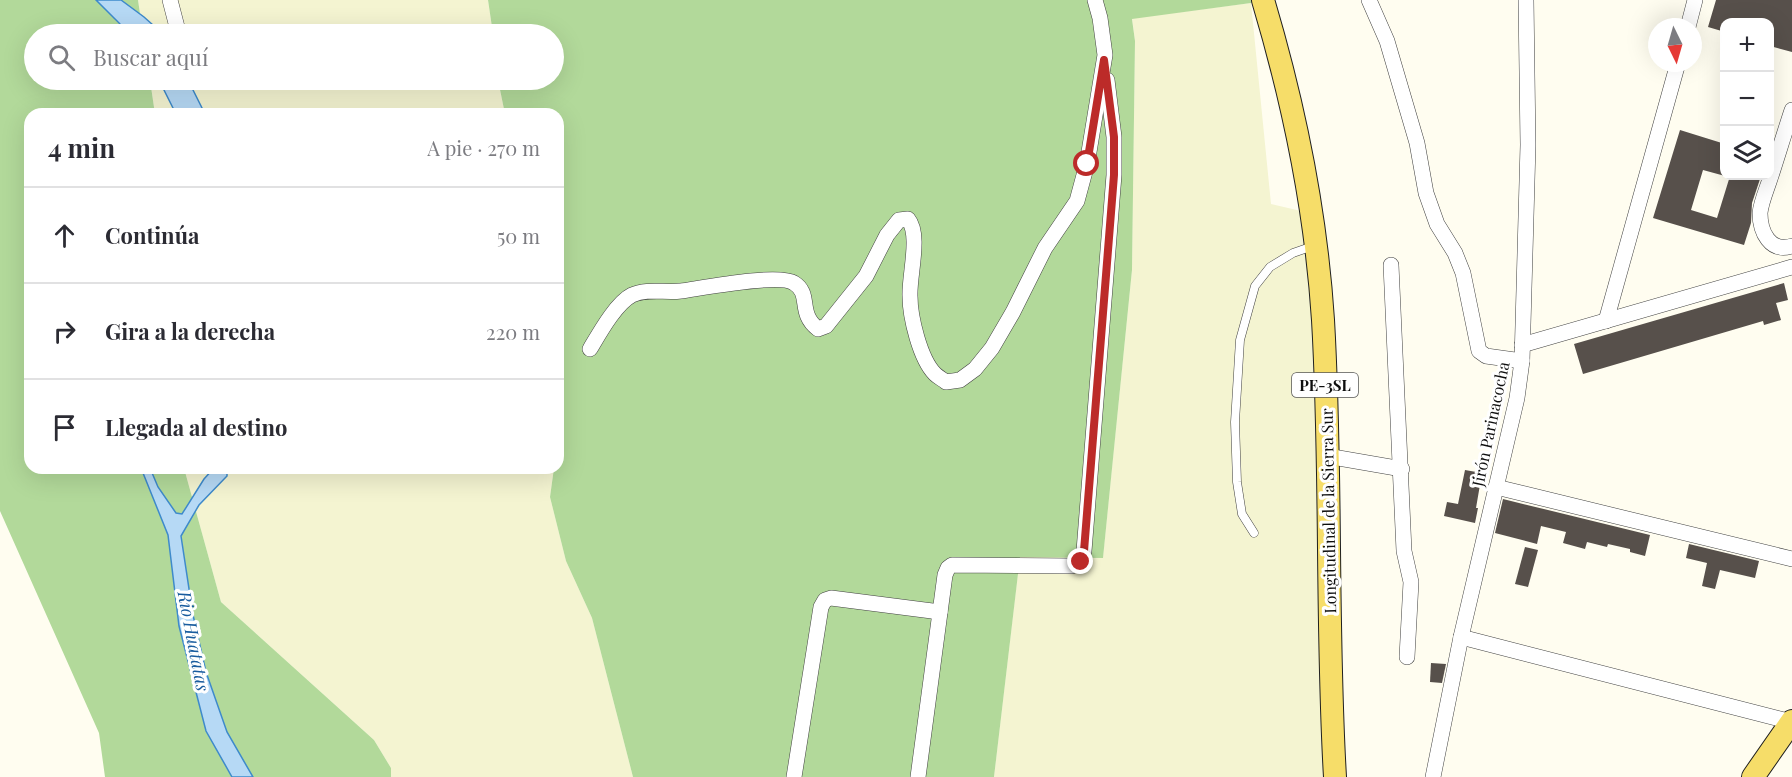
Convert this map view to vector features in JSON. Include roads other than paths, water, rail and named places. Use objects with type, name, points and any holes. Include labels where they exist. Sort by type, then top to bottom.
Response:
[{"type":"main road","name":"Longitudinal de la Sierra Sur","points":[[1263,0],[1296,129],[1310,203],[1323,319],[1331,705],[1335,777]]},
{"type":"main road","points":[[1753,777],[1792,721]]},
{"type":"street","points":[[170,0],[176,24]]},
{"type":"street","points":[[918,777],[945,574],[948,568],[952,565],[1072,566],[1081,562],[1084,551],[1114,175],[1114,137],[1100,18],[1095,0]]},
{"type":"street","points":[[1369,0],[1390,52],[1417,142],[1426,193],[1437,224],[1455,253],[1462,273],[1479,351],[1486,356],[1522,353],[1606,321],[1792,267]]},
{"type":"street","name":"Jirón Parinacocha","points":[[1433,777],[1461,638],[1517,398],[1522,353],[1528,144],[1526,0]]},
{"type":"street","points":[[1690,18],[1695,0]]},
{"type":"street","points":[[590,349],[603,328],[629,296],[640,292],[679,291],[745,281],[792,281],[800,288],[805,300],[806,316],[809,322],[818,329],[826,326],[866,276],[899,220],[908,219],[912,224],[914,242],[910,296],[914,326],[924,356],[934,373],[946,382],[960,380],[975,369],[992,348],[1045,248],[1077,201],[1087,164],[1104,60]]},
{"type":"street","points":[[1606,321],[1675,72]]},
{"type":"street","points":[[1792,110],[1760,211],[1761,230],[1774,247],[1784,249],[1792,246]]},
{"type":"street","points":[[1391,265],[1404,550],[1411,582],[1407,657]]},
{"type":"street","points":[[1327,456],[1402,469]]},
{"type":"street","points":[[1496,487],[1792,559]]},
{"type":"street","points":[[794,777],[821,607],[825,600],[831,598],[940,612]]},
{"type":"street","points":[[1461,638],[1792,721]]},
{"type":"lane","points":[[1254,532],[1242,514],[1237,482],[1235,422],[1240,340],[1255,286],[1270,267],[1293,253],[1315,245]]},
{"type":"water","points":[[96,0],[121,0],[152,24],[120,24]]},
{"type":"water","points":[[164,90],[193,90],[202,108],[173,108]]},
{"type":"water","name":"Rio Huatatas","points":[[143,474],[153,474],[158,487],[176,513],[182,514],[209,474],[227,474],[199,505],[181,536],[193,615],[206,672],[227,732],[253,777],[232,777],[206,731],[179,626],[168,535]]}]
